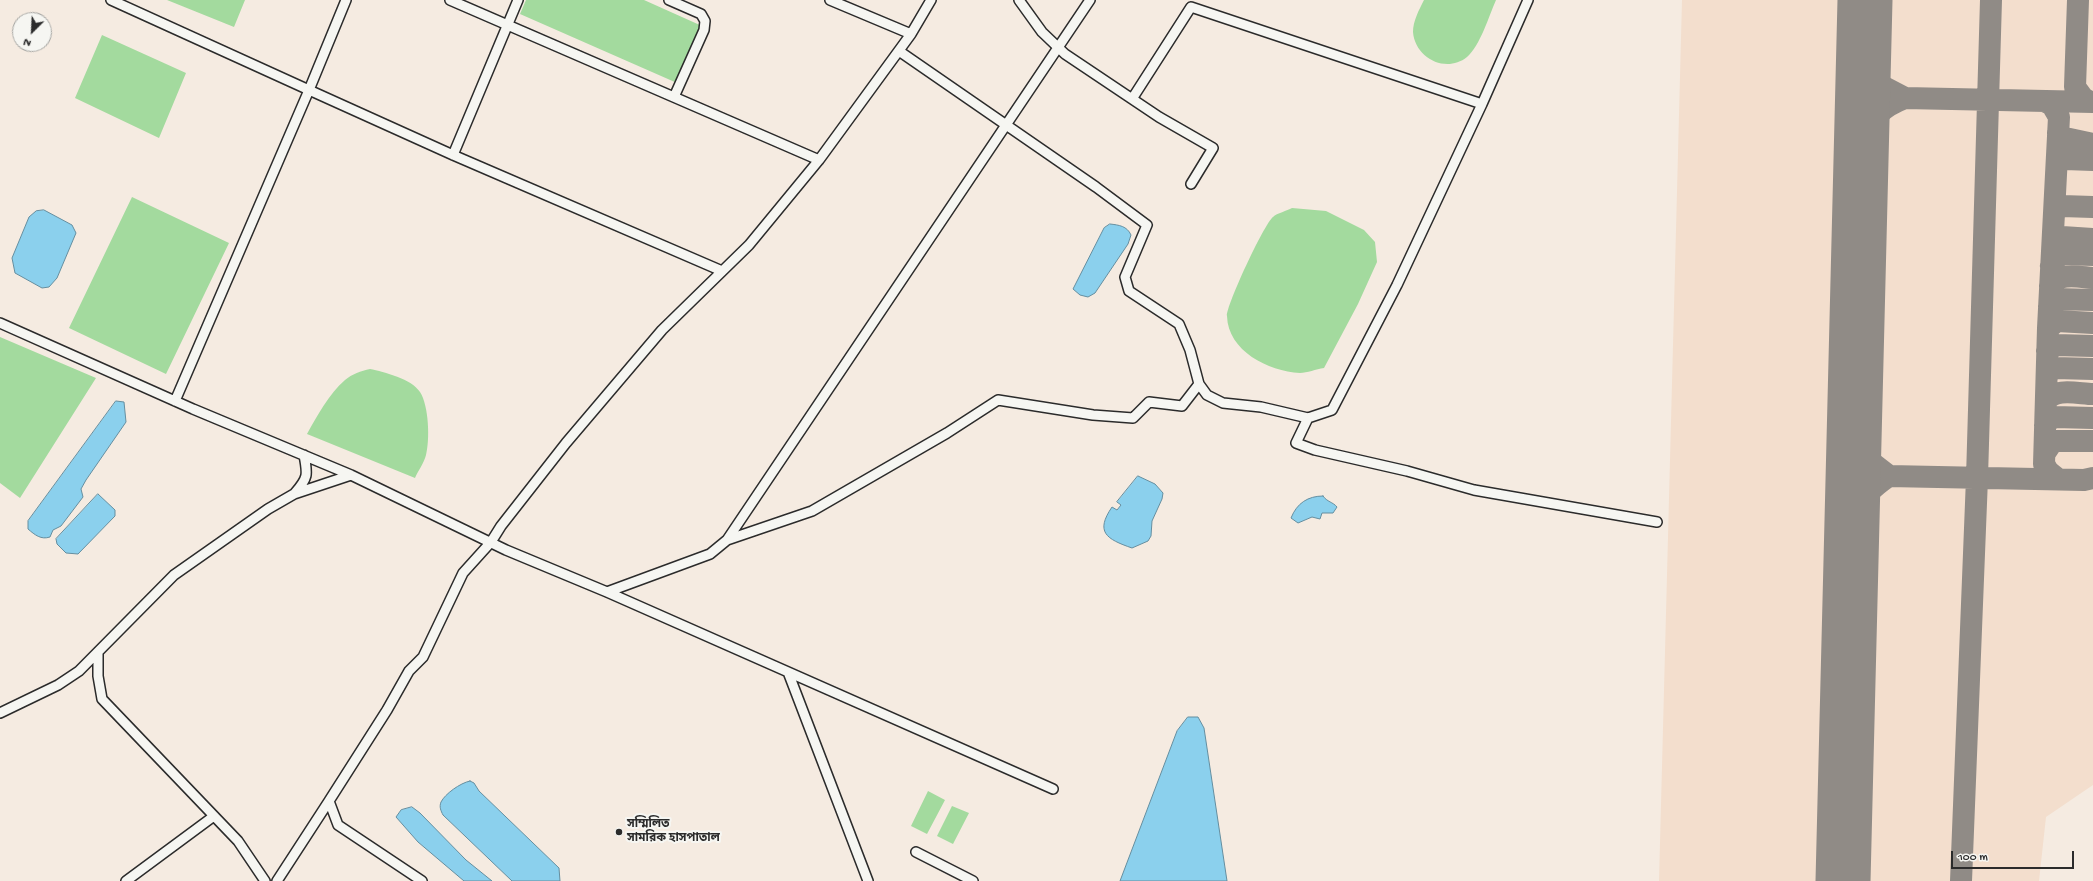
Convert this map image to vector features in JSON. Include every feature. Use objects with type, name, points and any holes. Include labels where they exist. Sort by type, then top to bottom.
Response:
[{"type":"street","points":[[111,0],[453,155],[722,271]]},
{"type":"street","points":[[175,401],[346,0]]},
{"type":"street","points":[[450,0],[819,160]]},
{"type":"street","points":[[453,155],[518,0]]},
{"type":"street","points":[[669,0],[701,14],[705,21],[704,30],[674,97]]},
{"type":"street","points":[[830,0],[911,34]]},
{"type":"street","points":[[277,881],[387,710],[409,671],[423,657],[463,573],[491,542],[501,526],[566,443],[662,330],[749,245],[819,160],[911,34],[931,0]]},
{"type":"street","points":[[1019,0],[1042,32],[1065,54],[1132,99],[1212,148],[1191,184]]},
{"type":"street","points":[[607,592],[710,554],[727,540],[1090,0]]},
{"type":"street","points":[[899,51],[1096,187],[1147,225],[1125,277],[1129,291],[1179,324],[1190,350],[1199,384],[1207,395],[1224,403],[1261,407],[1308,418],[1332,410],[1397,285],[1482,104],[1528,0]]},
{"type":"street","points":[[1132,99],[1194,3],[1482,104]]},
{"type":"street","points":[[0,323],[175,401],[351,475],[491,542],[1053,789]]},
{"type":"street","points":[[727,540],[812,511],[947,433],[998,400],[1093,415],[1133,418],[1149,402],[1182,406],[1199,384]]},
{"type":"street","points":[[1308,418],[1296,443],[1315,450],[1407,471],[1474,490],[1657,522]]},
{"type":"street","points":[[294,494],[306,480],[307,471],[304,455]]},
{"type":"street","points":[[0,713],[58,685],[79,670],[98,653],[174,575],[268,509],[294,494],[351,475]]},
{"type":"street","points":[[98,653],[98,676],[102,699],[238,841],[265,881]]},
{"type":"street","points":[[788,672],[868,881]]},
{"type":"street","points":[[329,801],[338,825],[422,881]]},
{"type":"street","points":[[126,881],[214,816]]},
{"type":"street","points":[[916,852],[973,881]]},
{"type":"shaded area","points":[[1682,0],[2093,0],[2093,785],[2046,817],[2039,881],[1659,881]]},
{"type":"green space","points":[[167,0],[245,0],[234,27]]},
{"type":"green space","points":[[526,0],[644,0],[702,26],[677,83],[520,14]]},
{"type":"green space","points":[[1424,0],[1496,0],[1480,38],[1472,52],[1459,62],[1450,64],[1433,61],[1425,56],[1415,41],[1413,32],[1414,24]]},
{"type":"green space","points":[[102,35],[186,73],[159,138],[75,98]]},
{"type":"green space","points":[[132,197],[229,243],[166,374],[69,328]]},
{"type":"green space","points":[[1292,208],[1326,211],[1364,230],[1375,242],[1377,262],[1358,304],[1324,368],[1300,373],[1275,368],[1252,357],[1242,349],[1234,339],[1229,328],[1227,316],[1232,297],[1254,249],[1268,223],[1279,213]]},
{"type":"green space","points":[[0,337],[96,378],[20,498],[0,483]]},
{"type":"green space","points":[[370,369],[390,374],[411,383],[420,392],[423,398],[428,423],[427,449],[424,461],[415,478],[307,434],[324,406],[339,386],[351,376]]},
{"type":"green space","points":[[928,791],[945,800],[927,834],[911,826]]},
{"type":"green space","points":[[952,806],[969,813],[953,844],[937,836]]},
{"type":"water","points":[[44,210],[72,225],[76,233],[57,278],[49,287],[42,288],[15,273],[12,258],[29,217],[36,211]]},
{"type":"water","points":[[1110,224],[1125,228],[1129,232],[1131,235],[1128,244],[1095,293],[1088,297],[1080,295],[1073,289],[1104,228]]},
{"type":"water","points":[[116,401],[124,402],[126,422],[86,480],[81,489],[83,497],[61,526],[53,530],[50,537],[44,538],[36,535],[28,529],[28,521]]},
{"type":"water","points":[[1138,476],[1155,484],[1163,493],[1162,499],[1152,521],[1151,536],[1148,541],[1132,548],[1110,538],[1104,529],[1104,523],[1112,507],[1117,510],[1121,505],[1117,502]]},
{"type":"water","points":[[98,494],[115,510],[115,516],[78,554],[66,553],[57,544],[56,539]]},
{"type":"water","points":[[1323,496],[1326,500],[1337,507],[1333,513],[1322,513],[1320,519],[1312,517],[1298,523],[1291,518],[1296,508],[1304,501],[1313,497]]},
{"type":"water","points":[[1188,717],[1198,717],[1204,728],[1227,881],[1120,881],[1177,731]]},
{"type":"water","points":[[470,781],[474,783],[479,791],[559,868],[560,881],[512,881],[443,815],[440,806],[443,799],[457,786]]},
{"type":"water","points":[[412,807],[420,813],[466,860],[492,881],[464,881],[418,842],[396,817],[401,810]]},
{"type":"taxiway","points":[[1961,881],[1977,478],[1991,0]]},
{"type":"taxiway","points":[[2078,0],[2075,87],[2083,98],[2090,102]]},
{"type":"taxiway","points":[[1864,54],[1880,85],[1905,98]]},
{"type":"taxiway","points":[[1862,141],[1878,115],[1889,106],[1905,98],[2093,102]]},
{"type":"taxiway","points":[[2044,101],[2052,105],[2059,117],[2048,328],[2044,464],[2048,471],[2058,479]]},
{"type":"taxiway","points":[[2058,133],[2065,138],[2093,144]]},
{"type":"taxiway","points":[[2058,151],[2065,159],[2093,160]]},
{"type":"taxiway","points":[[2055,211],[2062,206],[2093,207]]},
{"type":"taxiway","points":[[2059,252],[2054,246],[2053,242],[2062,237],[2093,239]]},
{"type":"taxiway","points":[[2055,272],[2051,266],[2058,256],[2063,254],[2093,255]]},
{"type":"taxiway","points":[[2050,286],[2058,279],[2069,276],[2093,278]]},
{"type":"taxiway","points":[[2049,306],[2055,299],[2093,300]]},
{"type":"taxiway","points":[[2048,328],[2057,321],[2093,323]]},
{"type":"taxiway","points":[[2047,351],[2056,345],[2093,346]]},
{"type":"taxiway","points":[[2047,376],[2051,369],[2055,368],[2093,369]]},
{"type":"taxiway","points":[[2046,401],[2055,394],[2061,393],[2068,392],[2093,394]]},
{"type":"taxiway","points":[[2045,425],[2051,418],[2055,417],[2093,418]]},
{"type":"taxiway","points":[[1854,429],[1867,459],[1889,476]]},
{"type":"taxiway","points":[[2045,453],[2053,441],[2093,441]]},
{"type":"taxiway","points":[[1852,517],[1868,494],[1889,476],[2084,480],[2093,478]]},
{"type":"runway","points":[[1843,881],[1865,0]]},
{"type":"place","name":"সম্মিলিত সামরিক হাসপাতাল","points":[[619,832]]}]
